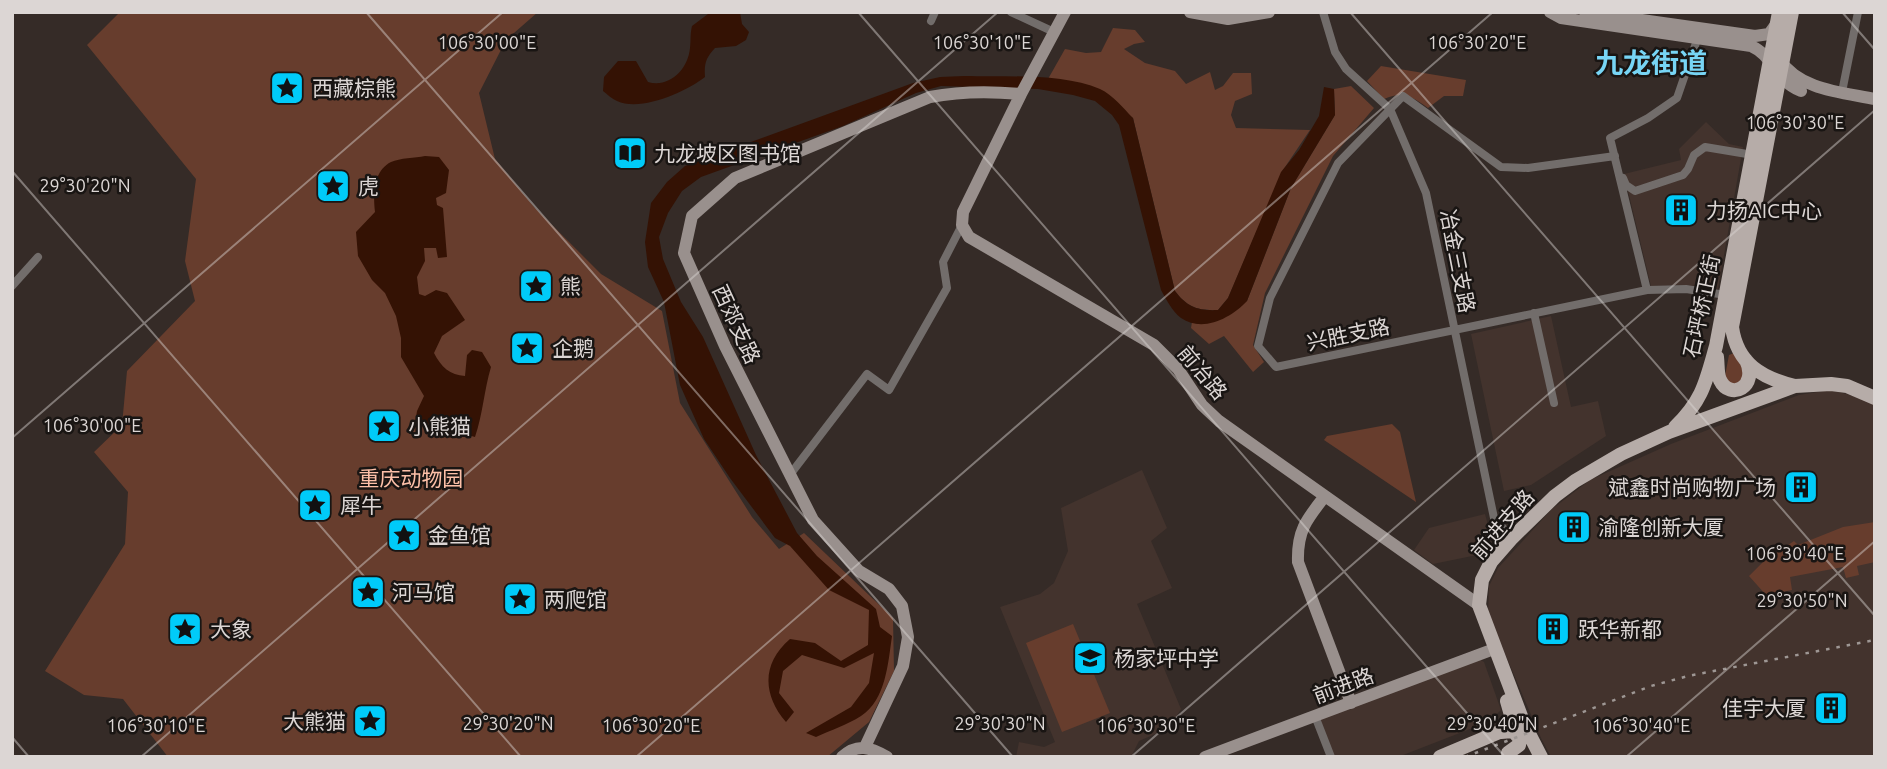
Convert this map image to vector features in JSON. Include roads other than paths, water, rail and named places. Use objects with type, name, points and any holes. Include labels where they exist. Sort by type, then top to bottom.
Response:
[{"type":"main road","name":"石坪桥正街","points":[[1669,432],[1688,414],[1702,393],[1716,346],[1764,97],[1788,36],[1792,12]]},
{"type":"main road","name":"石坪桥正街","points":[[1744,357],[1735,341],[1732,319],[1767,140],[1776,64],[1778,18]]},
{"type":"main road","points":[[1716,346],[1718,375],[1721,383],[1728,389],[1741,388],[1749,379],[1749,368],[1744,357]]},
{"type":"main road","points":[[1744,357],[1759,374],[1795,386],[1847,386],[1875,398]]},
{"type":"main road","name":"前进支路","points":[[1479,605],[1482,580],[1491,562],[1555,496],[1575,481],[1620,454],[1669,432],[1795,386]]},
{"type":"main road","points":[[1479,605],[1524,724],[1541,757]]},
{"type":"main road","points":[[1494,649],[1494,666],[1511,711],[1509,724],[1501,732]]},
{"type":"main road","points":[[1440,757],[1501,732],[1513,730],[1520,739],[1519,745],[1503,755]]},
{"type":"main road","points":[[1503,755],[1523,752],[1535,757]]},
{"type":"street","points":[[931,21],[935,12]]},
{"type":"street","points":[[1011,12],[1055,32]]},
{"type":"street","points":[[789,476],[867,374],[889,390],[947,288],[943,262],[962,225],[963,212],[1065,12]]},
{"type":"street","points":[[1190,12],[1228,19],[1269,12]]},
{"type":"street","name":"冶金三支路","points":[[1323,12],[1335,52],[1346,69],[1390,109],[1426,193],[1494,518],[1512,538]]},
{"type":"street","points":[[1550,12],[1561,18],[1698,37],[1753,41],[1769,34],[1778,18]]},
{"type":"street","points":[[1585,12],[1753,41],[1804,87],[1875,106]]},
{"type":"street","points":[[1842,92],[1858,12]]},
{"type":"street","points":[[1647,290],[1611,138],[1648,118],[1676,98],[1698,37]]},
{"type":"street","points":[[1767,140],[1783,99],[1804,87],[1875,99]]},
{"type":"street","name":"西郊支路","points":[[866,752],[903,666],[908,637],[902,606],[889,589],[859,571],[828,540],[813,520],[789,476],[725,346],[684,253],[692,216],[735,178],[930,97],[954,92],[1021,94]]},
{"type":"street","points":[[1390,109],[1403,96],[1501,167],[1528,168],[1615,156]]},
{"type":"street","name":"兴胜支路","points":[[1390,109],[1338,163],[1270,298],[1258,346],[1276,367],[1647,290],[1686,289],[1726,295]]},
{"type":"street","points":[[1618,171],[1629,188],[1638,190],[1682,175],[1694,155],[1705,147],[1753,155]]},
{"type":"street","name":"前冶路","points":[[962,225],[969,237],[1154,345],[1178,369],[1202,405],[1219,421],[1479,605]]},
{"type":"street","points":[[12,286],[38,257]]},
{"type":"street","points":[[1534,313],[1554,403]]},
{"type":"street","points":[[1325,496],[1305,523],[1297,541],[1298,562],[1351,703]]},
{"type":"street","name":"前进路","points":[[1205,757],[1494,649]]},
{"type":"street","points":[[1315,716],[1331,757]]},
{"type":"street","points":[[842,757],[849,750],[887,757]]},
{"type":"railway","points":[[1465,757],[1651,686],[1688,676],[1875,640]]},
{"type":"place","name":"西藏棕熊","points":[[287,88]]},
{"type":"place","name":"九龙坡区图书馆","points":[[630,153]]},
{"type":"place","name":"虎","points":[[333,186]]},
{"type":"place","name":"力扬AIC中心","points":[[1681,210]]},
{"type":"place","name":"熊","points":[[536,286]]},
{"type":"place","name":"企鹅","points":[[527,348]]},
{"type":"place","name":"小熊猫","points":[[384,426]]},
{"type":"place","name":"斌鑫时尚购物广场","points":[[1801,487]]},
{"type":"place","name":"犀牛","points":[[315,505]]},
{"type":"place","name":"渝隆创新大厦","points":[[1574,527]]},
{"type":"place","name":"金鱼馆","points":[[404,535]]},
{"type":"place","name":"河马馆","points":[[368,592]]},
{"type":"place","name":"两爬馆","points":[[520,599]]},
{"type":"place","name":"大象","points":[[185,629]]},
{"type":"place","name":"跃华新都","points":[[1553,629]]},
{"type":"place","name":"杨家坪中学","points":[[1090,658]]},
{"type":"place","name":"佳宇大厦","points":[[1831,708]]},
{"type":"place","name":"大熊猫","points":[[370,721]]},
{"type":"district","name":"九龙街道","points":[[1651,62]]},
{"type":"park label","name":"重庆动物园","points":[[411,478]]}]
